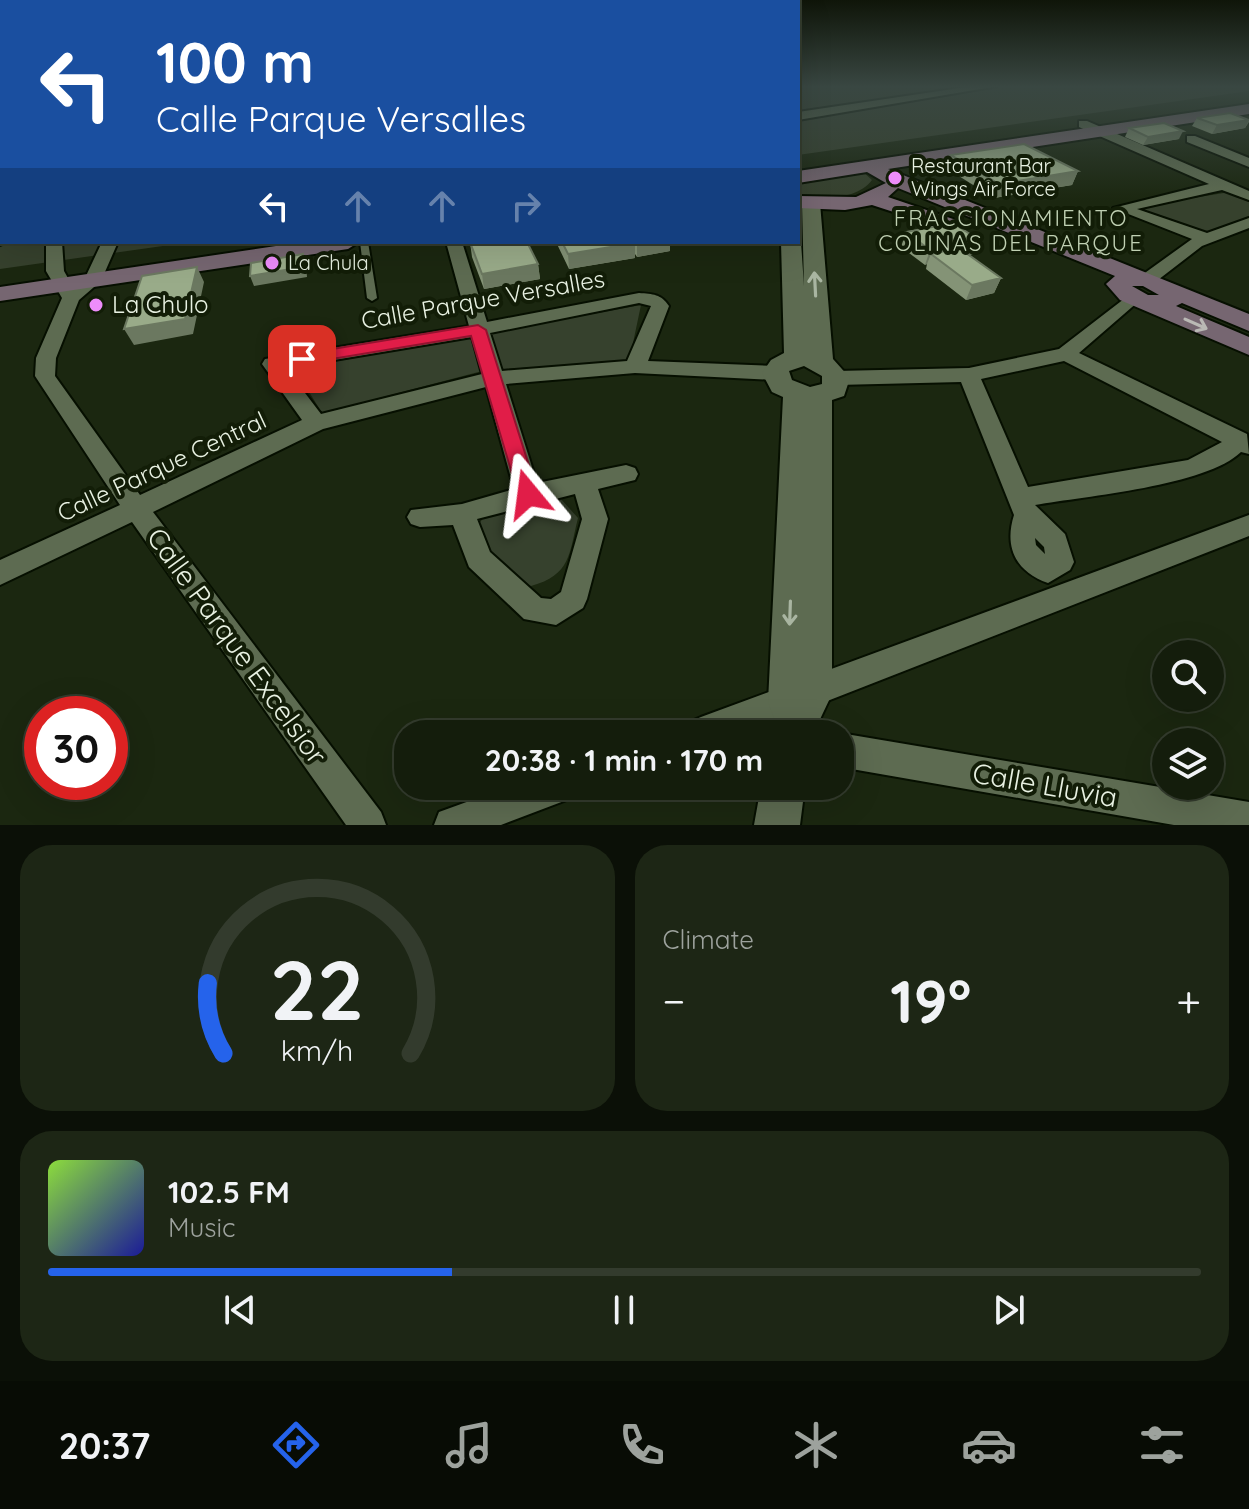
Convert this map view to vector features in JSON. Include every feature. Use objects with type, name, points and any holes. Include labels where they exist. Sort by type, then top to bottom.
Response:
[{"type":"main road","points":[[800,165],[1109,124]]},
{"type":"main road","points":[[800,177],[871,167],[1090,127]]},
{"type":"main road","points":[[852,158],[1143,290],[1249,347]]},
{"type":"main road","points":[[874,199],[895,180]]},
{"type":"main road","points":[[805,203],[874,199],[915,210],[1143,290],[1249,323]]},
{"type":"main road","points":[[0,294],[62,285],[96,273],[243,244]]},
{"type":"main road","points":[[96,273],[332,244]]},
{"type":"main road","points":[[0,279],[62,285]]},
{"type":"street","points":[[1090,127],[1249,196]]},
{"type":"street","points":[[1191,139],[1249,163]]},
{"type":"street","points":[[1222,152],[1249,148]]},
{"type":"street","points":[[1205,238],[1120,208],[1249,175]]},
{"type":"street","points":[[797,712],[807,377],[805,203]]},
{"type":"street","name":"Calle Parque Central","points":[[0,573],[316,423],[494,378],[635,367],[807,377],[969,375],[1066,354],[1205,238],[1249,223]]},
{"type":"street","points":[[54,244],[62,285]]},
{"type":"street","points":[[96,273],[109,244]]},
{"type":"street","points":[[455,244],[528,494]]},
{"type":"street","points":[[791,244],[807,377]]},
{"type":"street","name":"Calle Parque Excelsior","points":[[62,285],[45,376],[135,507],[368,825]]},
{"type":"street","name":"Calle Parque Versalles","points":[[316,423],[272,364],[478,330],[639,298],[654,299],[660,306],[635,367]]},
{"type":"street","points":[[1066,354],[1246,444]]},
{"type":"street","points":[[969,375],[1024,506],[1191,468],[1246,444]]},
{"type":"street","points":[[420,517],[462,514],[528,494],[626,474]]},
{"type":"street","points":[[462,514],[479,559],[534,610],[556,612],[573,599],[595,519],[584,484]]},
{"type":"street","points":[[762,720],[797,712],[1249,525]]},
{"type":"street","name":"Calle Lluvia","points":[[854,753],[1146,813],[1249,820]]},
{"type":"street","points":[[452,825],[499,817],[532,800]]},
{"type":"street","points":[[777,825],[781,800]]},
{"type":"lane","points":[[364,244],[372,298]]},
{"type":"green space","points":[[800,124],[1013,124],[800,155]]},
{"type":"green space","points":[[862,171],[872,180],[857,192],[827,198],[800,195],[800,180]]},
{"type":"green space","points":[[1230,192],[1249,201],[1249,220],[1203,235],[1124,209]]},
{"type":"green space","points":[[0,244],[177,244],[0,269]]},
{"type":"green space","points":[[641,305],[629,362],[486,370],[322,413],[295,369]]},
{"type":"green space","points":[[545,495],[560,498],[578,518],[570,552],[561,569],[554,576],[531,586],[516,580],[477,538],[475,530],[489,509]]},
{"type":"building","points":[[1168,124],[1183,131],[1148,137],[1129,128]]},
{"type":"building","points":[[1024,144],[1078,171],[999,184],[951,155]]},
{"type":"building","points":[[953,223],[979,240],[930,250],[906,232]]},
{"type":"building","points":[[471,244],[528,244],[538,264],[482,274]]},
{"type":"building","points":[[563,244],[629,244],[568,254]]},
{"type":"building","points":[[959,248],[1001,278],[972,285],[931,254]]},
{"type":"building","points":[[303,254],[303,267],[250,276],[251,263]]},
{"type":"building","points":[[197,267],[185,319],[124,329],[142,276]]},
{"type":"place","name":"Restaurant Bar Wings Air Force","points":[[895,178]]},
{"type":"place","name":"La Chula","points":[[272,263]]},
{"type":"place","name":"La Chulo","points":[[96,305]]},
{"type":"district","name":"FRACCIONAMIENTO COLINAS DEL PARQUE","points":[[1011,230]]},
{"type":"route","points":[[302,359],[478,330],[528,494]]}]
